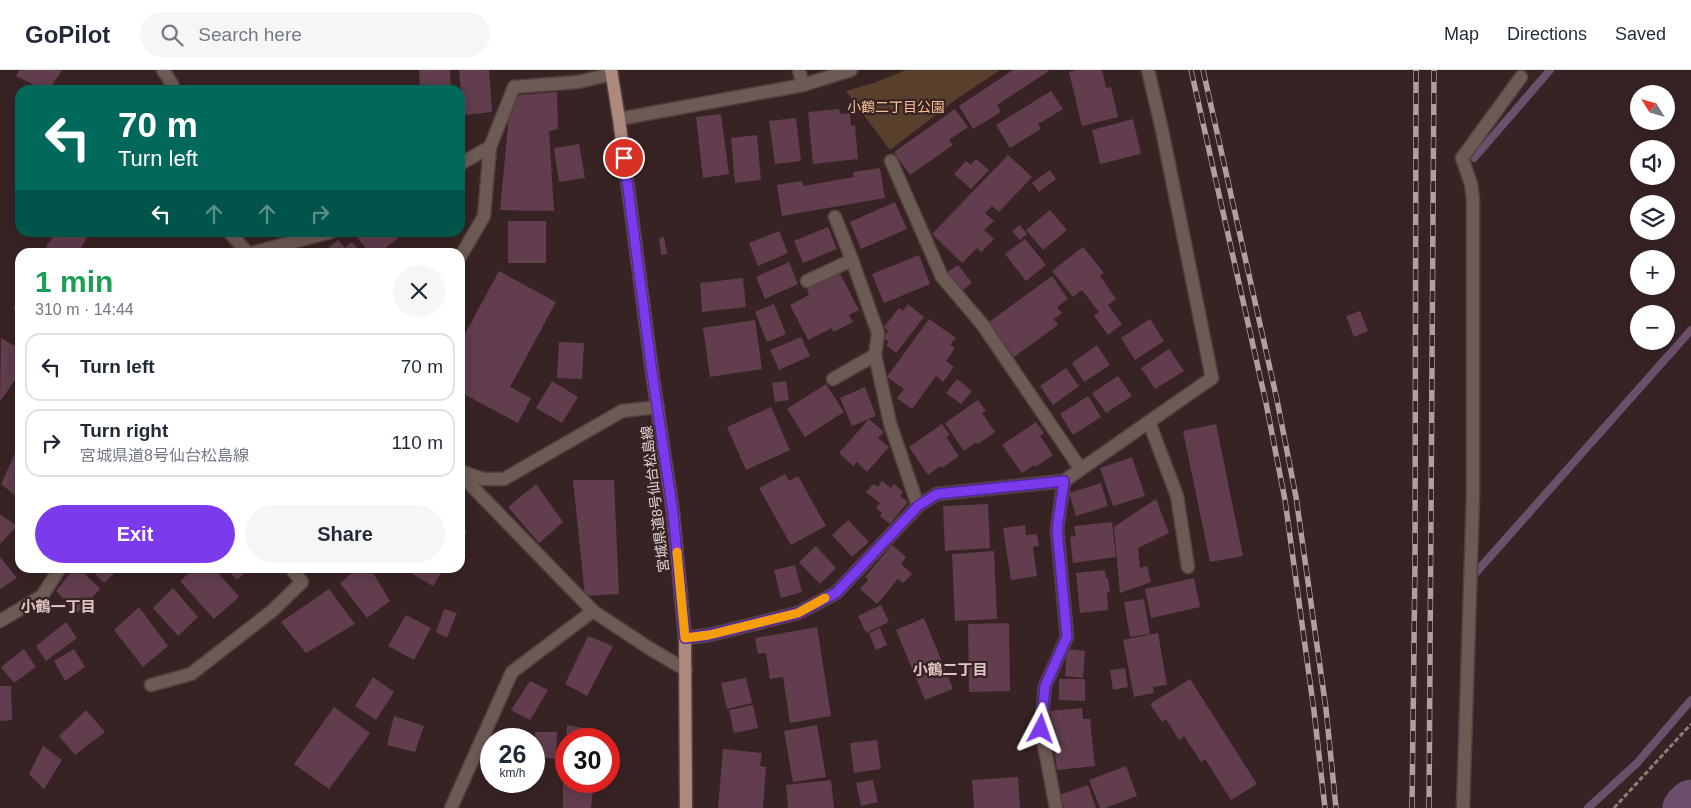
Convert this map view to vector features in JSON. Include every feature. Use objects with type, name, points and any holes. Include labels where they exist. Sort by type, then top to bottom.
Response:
[{"type":"main road","name":"宮城県道8号仙台松島線","points":[[611,72],[619,118],[673,513],[685,638],[686,808]]},
{"type":"street","points":[[163,70],[172,85]]},
{"type":"street","points":[[799,70],[803,85]]},
{"type":"street","points":[[619,118],[803,85],[851,70]]},
{"type":"street","points":[[685,638],[709,635],[798,613],[836,593],[918,506],[937,494],[1064,481],[1080,468],[1212,378],[1162,130],[1148,70]]},
{"type":"street","points":[[465,248],[484,216],[490,147],[514,88],[578,82],[611,72]]},
{"type":"street","points":[[1463,808],[1473,495],[1473,199],[1471,184],[1462,158],[1521,72]]},
{"type":"street","points":[[465,161],[490,147]]},
{"type":"street","points":[[890,161],[942,277],[982,324],[1080,468]]},
{"type":"street","points":[[835,217],[878,333],[874,355],[890,424],[918,506]]},
{"type":"street","points":[[234,237],[243,248]]},
{"type":"street","points":[[270,248],[312,237]]},
{"type":"street","points":[[807,281],[852,260]]},
{"type":"street","points":[[833,379],[874,355]]},
{"type":"street","points":[[465,474],[483,479],[504,479],[622,411],[658,407]]},
{"type":"street","points":[[1149,422],[1177,496],[1188,567]]},
{"type":"street","points":[[465,478],[593,611],[686,670]]},
{"type":"street","points":[[1056,808],[1041,729],[1045,686],[1067,637],[1057,529],[1064,481]]},
{"type":"street","points":[[0,621],[42,596],[57,573]]},
{"type":"street","points":[[151,685],[191,674],[272,611],[302,582],[295,573]]},
{"type":"street","points":[[451,808],[512,672],[593,611]]},
{"type":"path","points":[[1614,808],[1691,724]]},
{"type":"green space","name":"小鶴二丁目公園","points":[[906,70],[1000,70],[955,100],[890,150],[846,91],[874,83]]},
{"type":"building","points":[[19,70],[62,70],[52,85],[34,85],[16,76]]},
{"type":"building","points":[[419,70],[450,70],[451,85],[420,85]]},
{"type":"building","points":[[459,70],[489,70],[492,112],[465,115],[465,85],[460,85]]},
{"type":"building","points":[[1013,70],[1049,71],[997,105],[1001,112],[973,129],[959,106]]},
{"type":"building","points":[[1077,70],[1102,70],[1106,88],[1111,87],[1118,117],[1082,126],[1069,72]]},
{"type":"building","points":[[1051,91],[1063,109],[1038,124],[1041,129],[1010,148],[996,125]]},
{"type":"building","points":[[557,92],[558,129],[549,131],[554,211],[500,210],[509,115],[519,95]]},
{"type":"building","points":[[839,109],[840,114],[850,113],[851,126],[855,125],[858,159],[813,164],[808,112]]},
{"type":"building","points":[[955,109],[968,127],[949,140],[953,145],[910,175],[894,152]]},
{"type":"building","points":[[721,114],[729,174],[703,178],[696,117]]},
{"type":"building","points":[[796,118],[801,161],[775,164],[769,121]]},
{"type":"building","points":[[1133,119],[1141,154],[1100,164],[1092,130]]},
{"type":"building","points":[[757,135],[761,180],[735,183],[731,138]]},
{"type":"building","points":[[579,144],[585,178],[559,182],[554,148]]},
{"type":"building","points":[[1008,155],[1032,177],[999,212],[992,206],[985,213],[994,221],[984,230],[994,239],[981,252],[977,248],[962,263],[932,234]]},
{"type":"building","points":[[976,159],[989,170],[971,189],[954,174],[966,161],[971,165]]},
{"type":"building","points":[[880,168],[885,198],[782,216],[777,185],[802,181],[803,186],[854,177],[853,172]]},
{"type":"building","points":[[1050,170],[1056,179],[1039,192],[1032,183]]},
{"type":"building","points":[[895,202],[907,229],[861,249],[850,222]]},
{"type":"building","points":[[1050,210],[1067,230],[1043,250],[1026,230]]},
{"type":"building","points":[[508,221],[546,221],[546,263],[508,263]]},
{"type":"building","points":[[1020,225],[1027,234],[1020,240],[1012,231]]},
{"type":"building","points":[[828,227],[837,249],[803,263],[794,241]]},
{"type":"building","points":[[779,231],[788,253],[758,266],[749,243]]},
{"type":"building","points":[[53,237],[88,237],[81,248],[46,247]]},
{"type":"building","points":[[357,237],[400,237],[385,248],[366,248]]},
{"type":"building","points":[[664,237],[667,254],[661,255],[659,238]]},
{"type":"building","points":[[1025,239],[1046,265],[1026,281],[1005,254]]},
{"type":"building","points":[[338,240],[345,248],[328,248]]},
{"type":"building","points":[[352,242],[357,248],[345,248]]},
{"type":"building","points":[[1083,247],[1104,273],[1100,276],[1116,299],[1108,305],[1122,324],[1108,335],[1094,316],[1099,312],[1082,290],[1073,297],[1052,271]]},
{"type":"building","points":[[919,255],[930,284],[884,303],[872,274]]},
{"type":"building","points":[[789,262],[798,284],[765,299],[756,277]]},
{"type":"building","points":[[958,265],[972,283],[960,292],[946,273]]},
{"type":"building","points":[[499,271],[556,302],[510,387],[531,398],[518,423],[465,395],[465,334]]},
{"type":"building","points":[[839,272],[859,310],[849,315],[853,322],[833,332],[832,328],[808,340],[790,305],[809,295],[807,289]]},
{"type":"building","points":[[1052,276],[1068,299],[1057,307],[1062,313],[1054,319],[1058,325],[1014,357],[989,322]]},
{"type":"building","points":[[743,278],[746,307],[702,312],[700,283]]},
{"type":"building","points":[[774,304],[786,334],[767,342],[755,312]]},
{"type":"building","points":[[908,304],[924,317],[896,353],[886,345],[889,342],[883,338],[888,331],[884,327],[899,308],[903,311]]},
{"type":"building","points":[[1360,311],[1368,331],[1354,337],[1346,316]]},
{"type":"building","points":[[929,319],[956,338],[950,345],[955,348],[946,361],[954,367],[943,382],[936,376],[912,409],[897,398],[904,389],[887,377]]},
{"type":"building","points":[[1150,319],[1164,341],[1135,360],[1121,338]]},
{"type":"building","points":[[755,320],[762,369],[710,377],[703,328]]},
{"type":"building","points":[[801,337],[810,356],[779,370],[770,350]]},
{"type":"building","points":[[1,338],[15,346],[15,380],[0,399]]},
{"type":"building","points":[[559,342],[584,343],[582,379],[557,378]]},
{"type":"building","points":[[1097,345],[1110,365],[1084,382],[1072,363]]},
{"type":"building","points":[[1169,349],[1184,371],[1155,389],[1141,368]]},
{"type":"building","points":[[1066,368],[1079,386],[1053,405],[1040,386]]},
{"type":"building","points":[[1118,376],[1132,396],[1106,413],[1092,393]]},
{"type":"building","points":[[957,379],[972,391],[961,404],[946,393]]},
{"type":"building","points":[[552,381],[578,397],[562,423],[536,408]]},
{"type":"building","points":[[786,381],[789,400],[775,402],[772,383]]},
{"type":"building","points":[[826,384],[844,412],[805,437],[787,409]]},
{"type":"building","points":[[865,387],[876,416],[852,426],[840,398]]},
{"type":"building","points":[[1088,396],[1101,417],[1073,435],[1060,414]]},
{"type":"building","points":[[978,400],[986,411],[982,413],[995,432],[964,451],[945,423]]},
{"type":"building","points":[[771,407],[790,450],[746,470],[727,427]]},
{"type":"building","points":[[869,419],[884,432],[878,438],[889,447],[867,472],[857,462],[853,466],[839,453]]},
{"type":"building","points":[[1036,422],[1044,433],[1040,436],[1053,455],[1022,473],[1002,445]]},
{"type":"building","points":[[942,424],[950,435],[946,437],[959,456],[928,475],[909,447]]},
{"type":"building","points":[[1216,424],[1243,556],[1210,562],[1183,431]]},
{"type":"building","points":[[15,453],[15,495],[1,484]]},
{"type":"building","points":[[1132,457],[1145,496],[1113,506],[1100,468]]},
{"type":"building","points":[[785,474],[789,481],[798,476],[826,526],[791,545],[759,488]]},
{"type":"building","points":[[573,480],[614,480],[619,594],[585,596]]},
{"type":"building","points":[[882,481],[891,488],[894,484],[903,492],[900,496],[908,502],[890,524],[880,516],[882,513],[876,508],[880,503],[866,492],[873,484],[878,487]]},
{"type":"building","points":[[1101,483],[1108,506],[1076,516],[1069,493]]},
{"type":"building","points":[[536,484],[563,522],[539,543],[508,507]]},
{"type":"building","points":[[1156,499],[1169,533],[1138,548],[1140,568],[1147,566],[1151,582],[1120,593],[1114,527]]},
{"type":"building","points":[[988,504],[990,548],[945,551],[943,506]]},
{"type":"building","points":[[0,514],[15,525],[15,528],[0,544]]},
{"type":"building","points":[[848,520],[869,542],[852,557],[832,535]]},
{"type":"building","points":[[1112,522],[1116,557],[1073,563],[1070,537],[1076,536],[1074,526]]},
{"type":"building","points":[[1025,525],[1026,535],[1037,534],[1039,546],[1033,547],[1037,576],[1011,580],[1003,528]]},
{"type":"building","points":[[892,545],[906,557],[901,564],[912,574],[903,583],[898,579],[877,604],[860,589],[868,580],[865,577]]},
{"type":"building","points":[[816,546],[836,568],[820,584],[799,562]]},
{"type":"building","points":[[994,551],[997,619],[955,621],[952,554]]},
{"type":"building","points":[[0,557],[17,578],[0,589]]},
{"type":"building","points":[[795,565],[802,592],[781,598],[774,570]]},
{"type":"building","points":[[1105,570],[1110,592],[1107,592],[1108,610],[1080,613],[1076,573]]},
{"type":"building","points":[[70,573],[84,573],[100,589],[77,613],[56,591]]},
{"type":"building","points":[[95,573],[114,573],[104,583]]},
{"type":"building","points":[[189,573],[218,573],[239,597],[214,619],[180,581]]},
{"type":"building","points":[[231,573],[245,573],[237,580]]},
{"type":"building","points":[[352,573],[373,573],[390,601],[367,618],[340,583]]},
{"type":"building","points":[[411,573],[441,573],[433,586]]},
{"type":"building","points":[[1194,578],[1200,607],[1151,618],[1145,589]]},
{"type":"building","points":[[173,588],[198,617],[178,636],[153,608]]},
{"type":"building","points":[[329,589],[355,624],[306,653],[281,622]]},
{"type":"building","points":[[1144,599],[1150,634],[1130,637],[1124,602]]},
{"type":"building","points":[[881,605],[889,622],[866,633],[858,616]]},
{"type":"building","points":[[139,607],[168,646],[143,667],[114,630]]},
{"type":"building","points":[[444,609],[457,613],[447,638],[436,632]]},
{"type":"building","points":[[406,615],[431,628],[414,660],[388,646]]},
{"type":"building","points":[[924,618],[953,689],[925,700],[896,630]]},
{"type":"building","points":[[66,622],[77,638],[46,661],[36,646]]},
{"type":"building","points":[[1009,623],[1010,691],[969,692],[968,624]]},
{"type":"building","points":[[817,627],[831,716],[790,723],[783,677],[770,679],[766,653],[758,654],[755,638]]},
{"type":"building","points":[[880,628],[887,645],[876,650],[869,633]]},
{"type":"building","points":[[1158,633],[1167,685],[1153,687],[1154,693],[1134,697],[1123,640]]},
{"type":"building","points":[[588,636],[613,646],[587,696],[565,684]]},
{"type":"building","points":[[24,649],[36,667],[14,683],[1,667]]},
{"type":"building","points":[[74,649],[85,667],[65,681],[54,661]]},
{"type":"building","points":[[1067,649],[1085,651],[1083,678],[1065,676]]},
{"type":"building","points":[[1125,668],[1128,687],[1113,690],[1110,670]]},
{"type":"building","points":[[373,677],[394,692],[376,720],[355,706]]},
{"type":"building","points":[[746,678],[752,703],[727,709],[721,683]]},
{"type":"building","points":[[1059,679],[1085,679],[1085,701],[1059,700]]},
{"type":"building","points":[[1190,679],[1257,784],[1231,800],[1205,759],[1201,762],[1184,736],[1179,740],[1166,719],[1162,722],[1150,704]]},
{"type":"building","points":[[530,681],[548,690],[530,720],[511,710]]},
{"type":"building","points":[[0,686],[11,686],[12,720],[0,721]]},
{"type":"building","points":[[753,705],[758,728],[734,733],[729,710]]},
{"type":"building","points":[[334,707],[370,733],[329,789],[294,764]]},
{"type":"building","points":[[1082,708],[1083,719],[1090,719],[1095,766],[1057,770],[1050,711]]},
{"type":"building","points":[[86,710],[105,732],[75,755],[59,736]]},
{"type":"building","points":[[394,716],[424,726],[415,752],[387,745]]},
{"type":"building","points":[[567,725],[582,728],[567,728]]},
{"type":"building","points":[[817,725],[826,777],[793,782],[784,731]]},
{"type":"building","points":[[545,732],[555,732],[555,759],[545,758]]},
{"type":"building","points":[[877,740],[881,769],[854,773],[850,743]]},
{"type":"building","points":[[43,746],[62,760],[44,789],[29,774]]},
{"type":"building","points":[[723,749],[762,753],[760,766],[766,767],[763,808],[718,808]]},
{"type":"building","points":[[1126,766],[1137,796],[1105,808],[1100,808],[1089,780]]},
{"type":"building","points":[[1018,777],[1020,808],[974,808],[972,780]]},
{"type":"building","points":[[831,780],[834,808],[788,808],[786,785]]},
{"type":"building","points":[[873,780],[878,802],[861,806],[856,783]]},
{"type":"building","points":[[1088,785],[1096,808],[1064,808],[1059,795]]},
{"type":"building","points":[[563,793],[593,793],[591,808],[563,808]]},
{"type":"waterway","points":[[1474,158],[1550,70]]},
{"type":"waterway","points":[[1472,577],[1691,330]]},
{"type":"waterway","points":[[1588,808],[1637,763],[1691,700]]},
{"type":"waterway","points":[[1685,808],[1691,802]]},
{"type":"railway","points":[[1191,70],[1266,403],[1285,500],[1314,711],[1325,808]]},
{"type":"railway","points":[[1203,70],[1277,400],[1296,497],[1326,709],[1336,808]]},
{"type":"railway","points":[[1412,808],[1415,563],[1416,70]]},
{"type":"railway","points":[[1429,808],[1434,70]]},
{"type":"slow traffic","points":[[677,552],[685,638],[709,635],[798,613],[825,598]]},
{"type":"district","name":"小鶴一丁目","points":[[58,606]]},
{"type":"district","name":"小鶴二丁目","points":[[950,669]]},
{"type":"route","points":[[624,158],[652,372],[673,513],[685,638],[709,635],[798,613],[836,593],[918,506],[937,494],[1064,481],[1057,529],[1067,637],[1045,686],[1041,729]]}]
